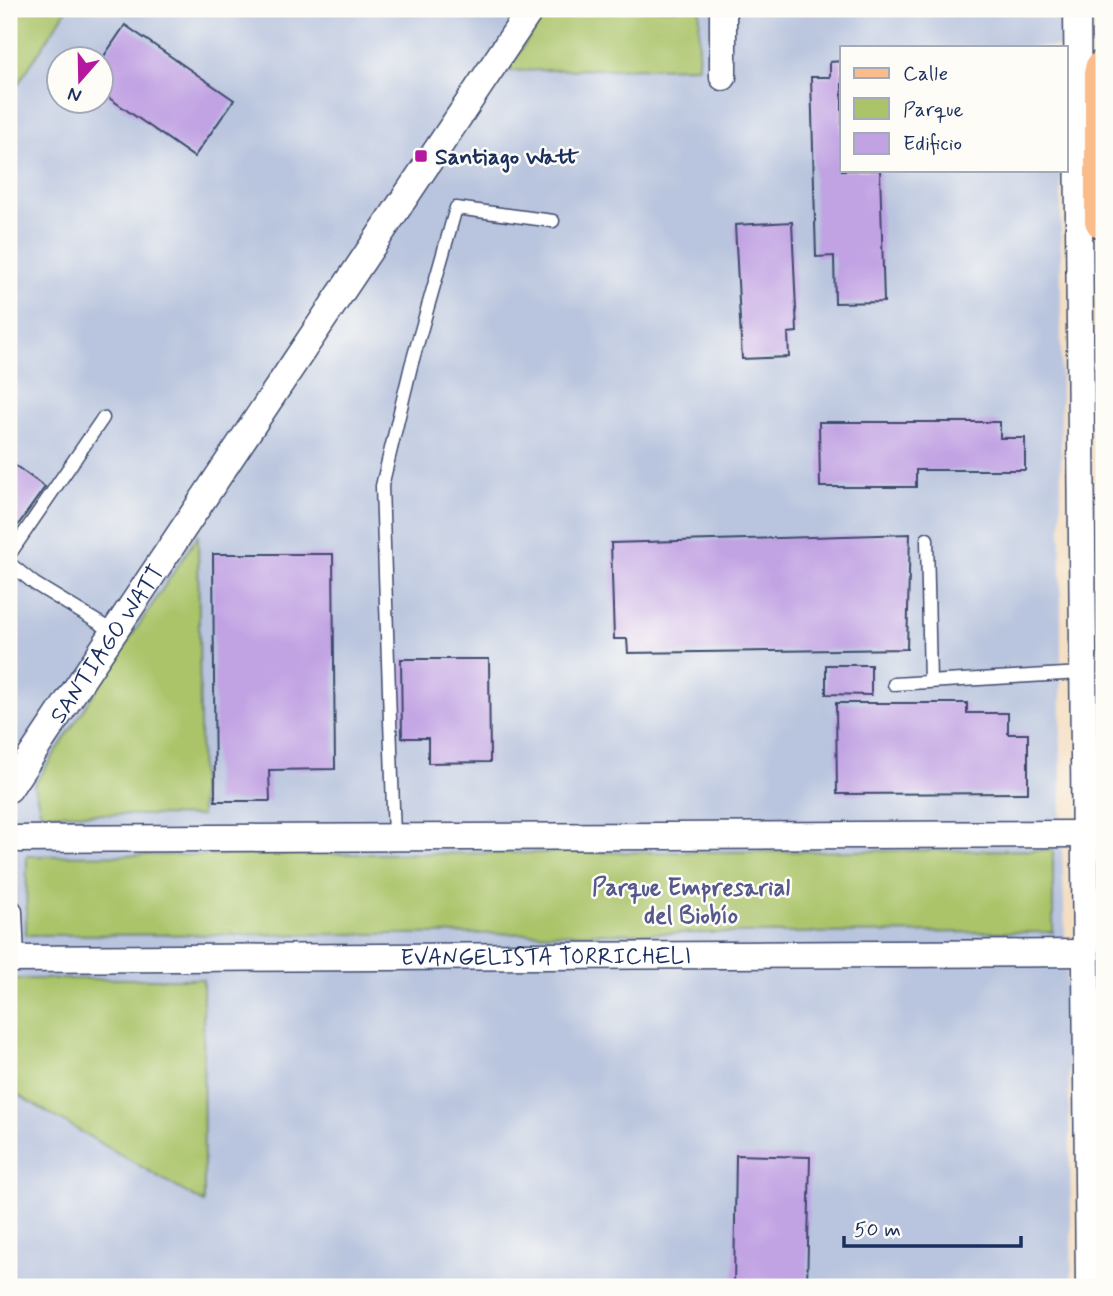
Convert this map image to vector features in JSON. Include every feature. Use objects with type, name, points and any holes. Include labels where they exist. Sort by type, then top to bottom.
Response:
[{"type":"main road","points":[[1104,69],[1104,220]]},
{"type":"street","name":"SANTIAGO WATT","points":[[9,789],[531,9]]},
{"type":"street","points":[[723,9],[723,77]]},
{"type":"street","points":[[1077,9],[1089,1287]]},
{"type":"street","points":[[9,839],[1083,834]]},
{"type":"street","points":[[9,912],[10,959]]},
{"type":"street","name":"EVANGELISTA TORRICHELI","points":[[10,959],[1084,953]]},
{"type":"lane","points":[[394,837],[382,486],[411,366],[456,208],[552,221]]},
{"type":"lane","points":[[9,555],[103,418]]},
{"type":"lane","points":[[927,539],[930,682]]},
{"type":"lane","points":[[9,563],[35,584],[114,632]]},
{"type":"lane","points":[[894,684],[1082,673]]},
{"type":"shaded area","points":[[67,9],[1062,9],[1061,46],[840,46],[840,172],[1061,172],[1061,812],[1072,1287],[9,1287],[9,98]]},
{"type":"green space","points":[[9,9],[67,9],[9,98]]},
{"type":"green space","points":[[549,9],[700,9],[698,67],[506,71]]},
{"type":"green space","points":[[198,535],[201,816],[41,813],[34,785]]},
{"type":"green space","points":[[1053,850],[1053,932],[26,935],[27,856]]},
{"type":"green space","points":[[9,979],[203,979],[204,1203],[9,1090]]},
{"type":"building","points":[[125,25],[234,100],[194,157],[116,103],[116,46],[111,46]]},
{"type":"building","points":[[840,61],[840,172],[880,172],[884,302],[835,303],[834,256],[816,257],[811,77],[830,77],[830,62]]},
{"type":"building","points":[[792,222],[797,332],[788,333],[789,357],[742,359],[735,225]]},
{"type":"building","points":[[819,422],[1000,422],[1000,438],[1025,438],[1025,470],[916,470],[916,487],[820,487]]},
{"type":"building","points":[[9,461],[45,487],[13,532],[9,528]]},
{"type":"building","points":[[910,534],[907,649],[628,653],[627,639],[614,639],[611,543]]},
{"type":"building","points":[[213,554],[333,554],[335,769],[269,770],[270,801],[215,801]]},
{"type":"building","points":[[401,659],[489,659],[490,762],[428,763],[428,738],[402,738]]},
{"type":"building","points":[[826,665],[871,665],[871,695],[826,694]]},
{"type":"building","points":[[836,703],[967,703],[967,713],[1008,713],[1008,734],[1028,734],[1028,793],[837,794]]},
{"type":"building","points":[[736,1155],[810,1157],[807,1287],[734,1287]]},
{"type":"place","name":"Santiago Watt","points":[[421,156]]},
{"type":"district","name":"Parque Empresarial del Biobío","points":[[691,901]]}]
